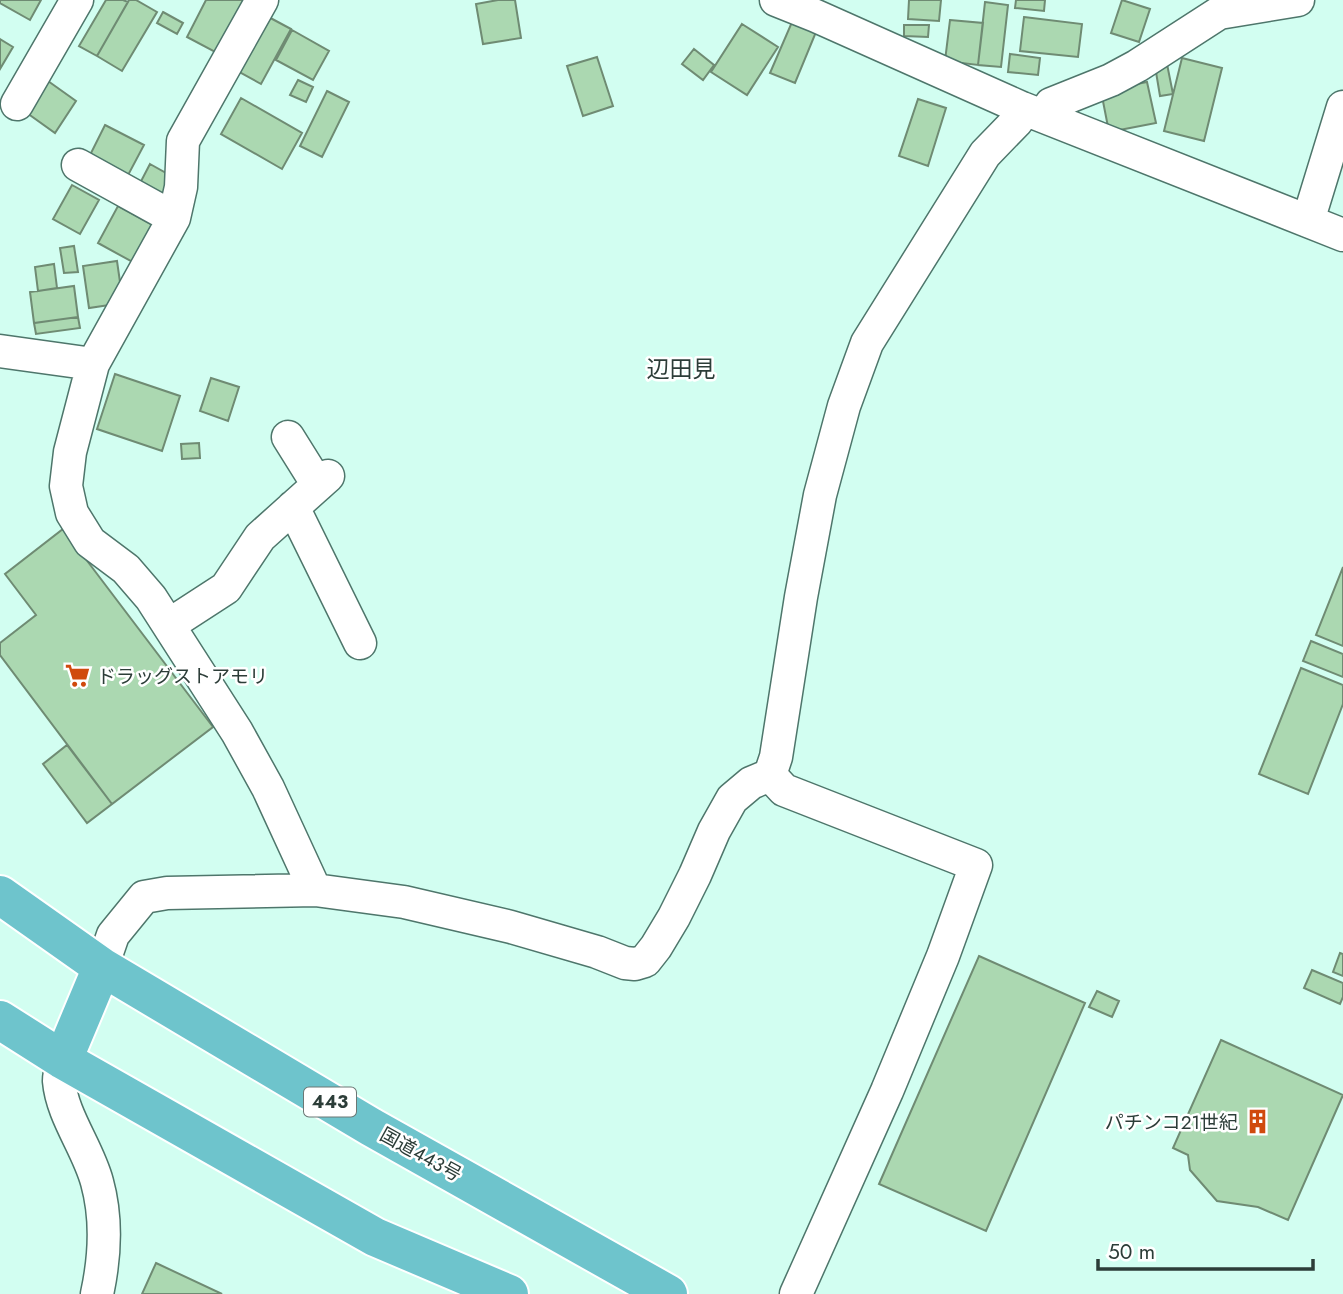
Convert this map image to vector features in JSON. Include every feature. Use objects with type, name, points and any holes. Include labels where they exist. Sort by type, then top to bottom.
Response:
[{"type":"highway","name":"国道443号","points":[[0,895],[102,967],[371,1127],[668,1294]]},
{"type":"highway","points":[[63,1060],[102,967]]},
{"type":"highway","points":[[0,1020],[63,1060],[375,1237],[509,1294]]},
{"type":"street","points":[[18,104],[77,0]]},
{"type":"street","points":[[262,0],[183,141],[181,187],[174,218],[93,364],[70,452],[66,486],[72,513],[90,542],[126,569],[151,598],[244,743],[315,890]]},
{"type":"street","points":[[776,0],[819,8],[1033,112],[1343,235]]},
{"type":"street","points":[[102,967],[113,935],[144,897],[167,893],[315,890],[404,902],[511,927],[625,963],[645,961],[674,917],[732,799],[751,783],[770,775],[776,757],[800,597],[820,495],[844,406],[867,343],[985,154],[1017,121],[1137,66],[1211,6],[1298,0]]},
{"type":"street","points":[[1308,221],[1343,107]]},
{"type":"street","points":[[78,164],[174,218]]},
{"type":"street","points":[[0,351],[93,364]]},
{"type":"street","points":[[169,625],[226,589],[260,537],[323,480],[288,437]]},
{"type":"street","points":[[293,507],[360,643]]},
{"type":"street","points":[[770,775],[784,790],[976,865],[943,956],[887,1091],[796,1294]]},
{"type":"street","points":[[63,1060],[59,1079],[65,1106],[97,1182],[104,1224],[97,1294]]},
{"type":"building","points":[[0,0],[41,0],[30,20],[0,3]]},
{"type":"building","points":[[106,0],[128,2],[97,56],[79,46]]},
{"type":"building","points":[[129,0],[136,0],[157,12],[122,71],[97,56]]},
{"type":"building","points":[[206,0],[245,0],[217,53],[187,37]]},
{"type":"building","points":[[515,0],[521,38],[483,44],[476,4]]},
{"type":"building","points":[[909,0],[941,0],[939,21],[908,19]]},
{"type":"building","points":[[1016,0],[1045,0],[1044,11],[1015,8]]},
{"type":"building","points":[[1122,0],[1150,9],[1139,42],[1111,33]]},
{"type":"building","points":[[985,2],[1008,5],[1001,67],[978,65]]},
{"type":"building","points":[[163,12],[183,23],[177,34],[157,23]]},
{"type":"building","points":[[263,14],[291,29],[261,84],[234,69]]},
{"type":"building","points":[[1024,17],[1082,24],[1078,57],[1020,51]]},
{"type":"building","points":[[950,20],[983,23],[978,65],[945,61]]},
{"type":"building","points":[[792,22],[816,32],[795,83],[770,73]]},
{"type":"building","points":[[742,24],[778,47],[747,95],[711,72]]},
{"type":"building","points":[[904,25],[929,25],[928,37],[904,36]]},
{"type":"building","points":[[292,30],[329,51],[313,80],[276,60]]},
{"type":"building","points":[[0,39],[13,47],[0,69]]},
{"type":"building","points":[[694,49],[714,65],[703,80],[682,64]]},
{"type":"building","points":[[1010,54],[1040,58],[1038,75],[1008,72]]},
{"type":"building","points":[[597,57],[613,106],[583,116],[567,66]]},
{"type":"building","points":[[1182,58],[1222,68],[1204,141],[1164,131]]},
{"type":"building","points":[[1167,64],[1173,94],[1160,96],[1155,66]]},
{"type":"building","points":[[298,80],[313,87],[306,102],[290,95]]},
{"type":"building","points":[[48,81],[76,101],[55,133],[27,113]]},
{"type":"building","points":[[1147,82],[1156,123],[1109,132],[1101,91]]},
{"type":"building","points":[[327,91],[349,102],[322,157],[300,146]]},
{"type":"building","points":[[241,98],[302,133],[282,169],[221,134]]},
{"type":"building","points":[[918,99],[946,108],[928,166],[899,156]]},
{"type":"building","points":[[105,125],[144,145],[126,179],[88,159]]},
{"type":"building","points":[[150,164],[173,177],[161,200],[138,187]]},
{"type":"building","points":[[72,185],[99,200],[80,234],[53,219]]},
{"type":"building","points":[[118,206],[158,228],[138,265],[98,243]]},
{"type":"building","points":[[74,246],[78,272],[64,273],[60,248]]},
{"type":"building","points":[[117,261],[123,303],[89,308],[83,266]]},
{"type":"building","points":[[54,264],[57,288],[38,291],[35,267]]},
{"type":"building","points":[[74,286],[78,317],[34,323],[30,292]]},
{"type":"building","points":[[78,317],[80,328],[36,334],[34,323]]},
{"type":"building","points":[[115,374],[180,396],[162,451],[97,429]]},
{"type":"building","points":[[211,378],[239,387],[228,421],[200,411]]},
{"type":"building","points":[[199,443],[200,458],[182,459],[181,444]]},
{"type":"building","points":[[63,529],[213,727],[112,804],[0,655],[0,643],[36,615],[5,574]]},
{"type":"building","points":[[1343,567],[1343,646],[1316,635]]},
{"type":"building","points":[[1311,641],[1343,654],[1343,677],[1303,661]]},
{"type":"building","points":[[1301,668],[1343,685],[1343,704],[1308,794],[1259,774]]},
{"type":"building","points":[[67,745],[112,804],[87,823],[43,764]]},
{"type":"building","points":[[1340,953],[1343,954],[1343,976],[1333,972]]},
{"type":"building","points":[[979,956],[1085,1003],[986,1231],[879,1184]]},
{"type":"building","points":[[1312,970],[1343,983],[1340,1004],[1304,988]]},
{"type":"building","points":[[1097,991],[1119,1001],[1112,1017],[1089,1007]]},
{"type":"building","name":"パチンコ21世紀","points":[[1221,1040],[1343,1095],[1288,1220],[1258,1207],[1217,1201],[1190,1170],[1188,1155],[1173,1148]]},
{"type":"building","points":[[156,1263],[222,1294],[142,1294]]},
{"type":"place","name":"ドラッグストアモリ","points":[[77,676]]},
{"type":"place","name":"パチンコ21世紀","points":[[1258,1122]]},
{"type":"district","name":"辺田見","points":[[681,369]]}]
